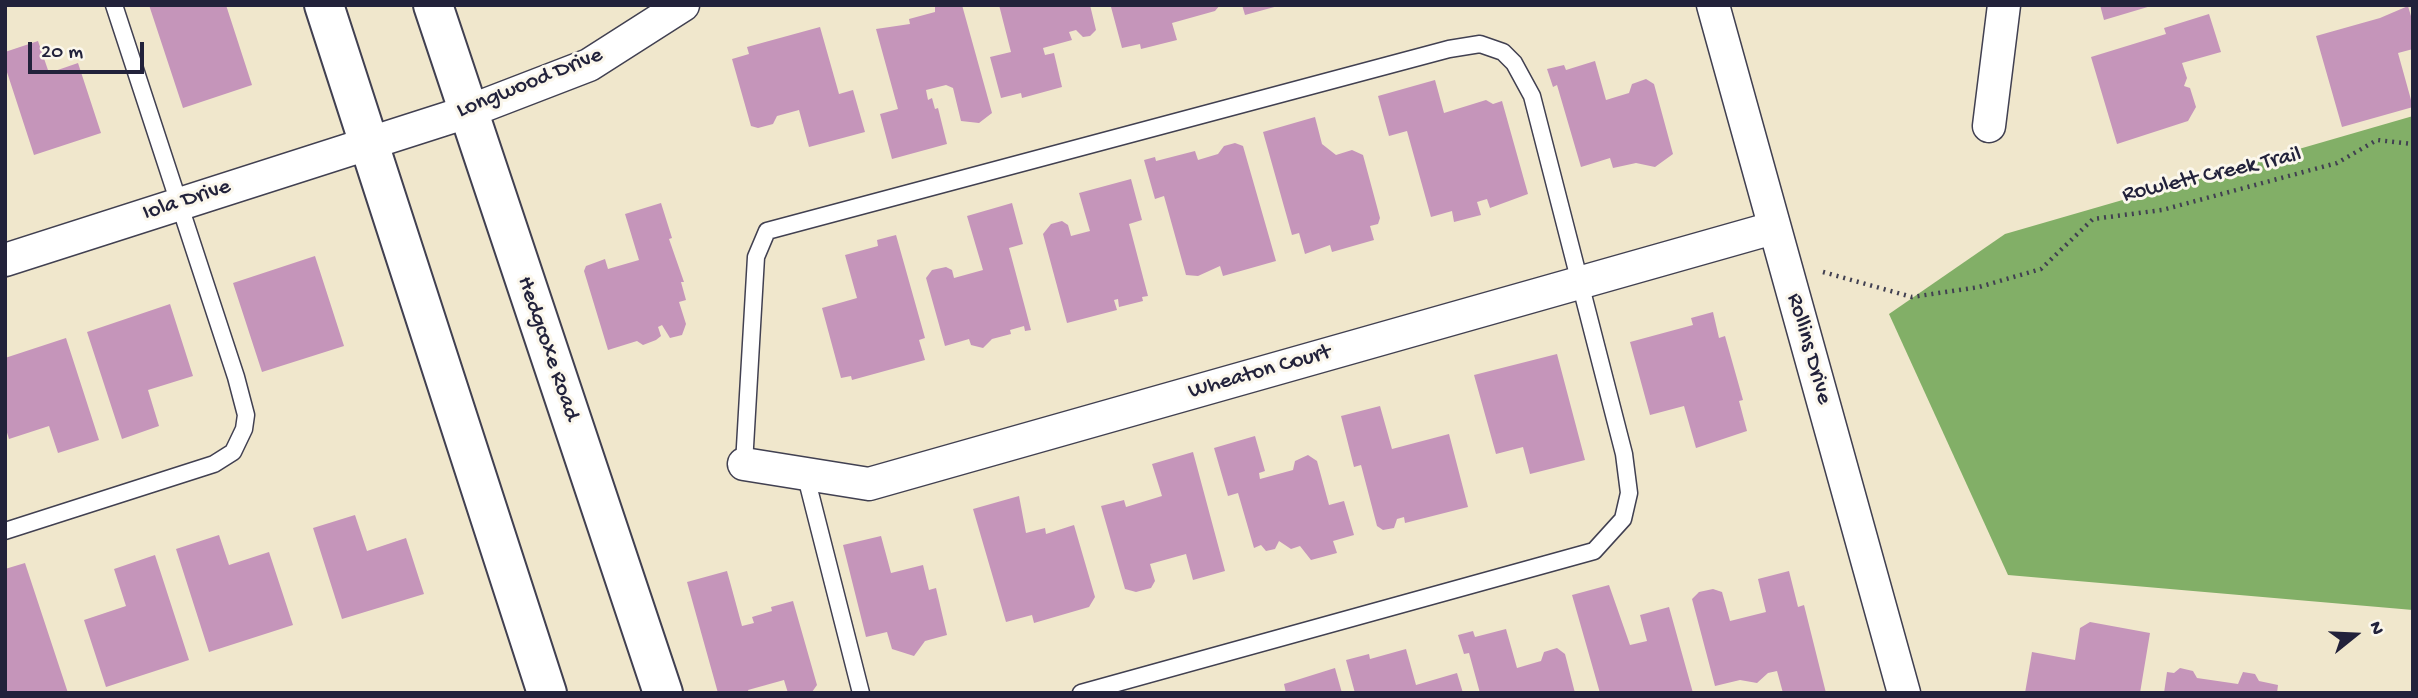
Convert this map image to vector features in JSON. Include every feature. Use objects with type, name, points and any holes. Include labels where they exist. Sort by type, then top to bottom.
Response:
[{"type":"main road","points":[[324,5],[547,693]]},
{"type":"main road","name":"Hedgcoxe Road","points":[[433,5],[663,693]]},
{"type":"street","name":"Longwood Drive","points":[[368,143],[467,112],[589,65],[682,5]]},
{"type":"street","name":"Rollins Drive","points":[[1713,5],[1904,693]]},
{"type":"street","points":[[1989,126],[2004,5]]},
{"type":"street","name":"Iola Drive","points":[[5,260],[368,143]]},
{"type":"street","name":"Wheaton Court","points":[[744,464],[869,484],[1773,228]]},
{"type":"lane","points":[[5,531],[214,464],[233,452],[246,415],[180,203],[114,5]]},
{"type":"lane","points":[[744,464],[756,257],[767,231],[1449,49],[1480,44],[1503,52],[1514,63],[1532,96],[1624,454],[1629,493],[1623,519],[1594,551],[1081,693]]},
{"type":"lane","points":[[805,473],[861,693]]},
{"type":"path","name":"Rowlett Creek Trail","points":[[1787,276],[1825,272],[1912,297],[1979,287],[2041,269],[2093,219],[2162,210],[2337,163],[2377,140],[2413,144]]},
{"type":"green space","points":[[2413,116],[2413,610],[2008,575],[1889,314],[2005,234]]},
{"type":"building","points":[[149,5],[226,5],[252,85],[183,108]]},
{"type":"building","points":[[962,5],[992,113],[979,123],[961,121],[953,88],[946,85],[926,90],[928,100],[932,98],[935,109],[938,108],[947,144],[892,159],[880,114],[898,109],[876,29],[910,24],[909,19],[935,12],[935,7]]},
{"type":"building","points":[[999,5],[1090,5],[1096,30],[1090,36],[1083,37],[1076,30],[1069,32],[1072,40],[1043,48],[1045,55],[1054,53],[1062,87],[1022,98],[1021,93],[1001,98],[990,57],[1011,52]]},
{"type":"building","points":[[1220,5],[1215,11],[1172,23],[1177,40],[1141,49],[1140,44],[1122,48],[1111,7]]},
{"type":"building","points":[[1242,5],[1278,5],[1278,6],[1245,15]]},
{"type":"building","points":[[2100,5],[2151,5],[2151,6],[2104,20]]},
{"type":"building","points":[[2408,6],[2413,23],[2413,49],[2398,53],[2413,107],[2342,127],[2316,36],[2380,18]]},
{"type":"building","points":[[2209,14],[2221,52],[2182,63],[2187,78],[2184,86],[2190,88],[2196,107],[2188,121],[2117,144],[2091,57],[2166,34],[2164,28]]},
{"type":"building","points":[[820,27],[839,94],[853,90],[865,132],[809,147],[799,110],[777,116],[773,124],[758,128],[751,126],[732,59],[749,54],[747,47]]},
{"type":"building","points":[[38,41],[49,73],[78,63],[101,133],[34,155],[5,66],[5,52]]},
{"type":"building","points":[[1595,61],[1606,100],[1629,93],[1632,84],[1646,79],[1654,84],[1673,154],[1655,167],[1636,163],[1613,168],[1610,158],[1581,167],[1557,85],[1553,87],[1547,69],[1564,65],[1566,70]]},
{"type":"building","points":[[1435,80],[1444,113],[1486,100],[1493,104],[1502,101],[1528,194],[1490,208],[1487,199],[1477,202],[1481,215],[1454,222],[1452,211],[1431,217],[1407,131],[1389,136],[1378,96]]},
{"type":"building","points":[[1315,117],[1322,144],[1336,155],[1352,150],[1363,155],[1380,218],[1378,224],[1370,226],[1374,240],[1332,252],[1330,245],[1305,254],[1299,233],[1292,235],[1263,132]]},
{"type":"building","points":[[1235,143],[1243,146],[1276,261],[1223,276],[1220,266],[1198,276],[1186,275],[1164,196],[1155,199],[1144,160],[1155,157],[1156,161],[1195,151],[1198,160],[1218,154],[1224,146]]},
{"type":"building","points":[[1131,179],[1142,220],[1129,224],[1148,296],[1142,297],[1143,301],[1119,307],[1118,299],[1114,300],[1117,310],[1067,323],[1043,234],[1051,224],[1062,221],[1068,225],[1071,236],[1090,231],[1079,193]]},
{"type":"building","points":[[661,203],[672,238],[669,239],[684,282],[681,282],[686,300],[679,302],[686,324],[682,335],[670,338],[662,325],[658,327],[661,336],[656,340],[643,345],[637,341],[608,350],[584,271],[586,266],[605,259],[608,269],[639,260],[625,214]]},
{"type":"building","points":[[1012,203],[1023,244],[1009,248],[1031,330],[1025,331],[1024,326],[1010,330],[1011,334],[992,339],[983,348],[971,345],[969,339],[945,346],[926,278],[932,270],[946,267],[952,270],[954,278],[983,270],[967,216]]},
{"type":"building","points":[[896,235],[925,338],[919,340],[925,360],[852,380],[851,376],[841,378],[822,308],[857,298],[845,255],[878,246],[877,240]]},
{"type":"building","points":[[315,256],[344,346],[262,372],[233,283]]},
{"type":"building","points":[[170,304],[193,376],[148,390],[159,426],[122,439],[87,332]]},
{"type":"building","points":[[1713,312],[1719,338],[1725,336],[1743,400],[1739,401],[1747,431],[1696,448],[1684,406],[1650,415],[1630,342],[1693,325],[1691,318]]},
{"type":"building","points":[[66,338],[99,440],[58,453],[49,426],[9,439],[5,426],[5,358]]},
{"type":"building","points":[[1557,354],[1585,460],[1530,474],[1523,447],[1496,454],[1474,375]]},
{"type":"building","points":[[1380,406],[1392,449],[1449,434],[1468,507],[1405,523],[1404,517],[1397,519],[1394,528],[1383,530],[1377,526],[1361,465],[1354,467],[1341,416]]},
{"type":"building","points":[[1255,436],[1265,471],[1259,473],[1260,479],[1293,470],[1295,461],[1308,455],[1317,461],[1329,505],[1344,501],[1354,535],[1333,541],[1337,553],[1311,560],[1300,546],[1291,549],[1279,541],[1275,549],[1266,551],[1261,545],[1254,548],[1238,493],[1228,496],[1214,448]]},
{"type":"building","points":[[1193,452],[1225,571],[1193,580],[1186,554],[1150,564],[1155,581],[1151,588],[1136,592],[1125,589],[1101,506],[1124,500],[1126,507],[1162,496],[1152,464]]},
{"type":"building","points":[[1019,496],[1026,533],[1045,528],[1046,534],[1074,525],[1095,597],[1089,607],[1034,623],[1032,615],[1006,622],[973,509]]},
{"type":"building","points":[[355,515],[367,551],[406,538],[424,594],[342,619],[313,528]]},
{"type":"building","points":[[219,535],[229,565],[269,552],[293,625],[209,652],[176,549]]},
{"type":"building","points":[[881,536],[891,573],[923,565],[929,590],[936,588],[947,635],[925,641],[914,656],[892,649],[887,632],[866,637],[843,545]]},
{"type":"building","points":[[155,555],[189,660],[106,687],[84,620],[126,606],[114,569]]},
{"type":"building","points":[[25,563],[68,693],[5,693],[5,569]]},
{"type":"building","points":[[727,571],[742,626],[754,623],[752,617],[772,611],[771,607],[793,601],[817,685],[812,692],[788,693],[784,680],[748,690],[749,693],[718,693],[687,582]]},
{"type":"building","points":[[1789,571],[1798,607],[1804,605],[1826,693],[1783,693],[1777,671],[1768,673],[1757,683],[1740,680],[1715,686],[1692,599],[1699,592],[1713,589],[1722,592],[1730,621],[1766,612],[1758,579]]},
{"type":"building","points":[[1609,585],[1630,645],[1647,641],[1640,615],[1669,607],[1693,693],[1600,693],[1572,595]]},
{"type":"building","points":[[2090,622],[2150,633],[2140,693],[2025,693],[2032,652],[2075,660],[2080,628]]},
{"type":"building","points":[[1506,629],[1517,668],[1541,661],[1544,652],[1557,648],[1565,654],[1575,693],[1480,693],[1469,653],[1464,654],[1458,635],[1473,631],[1475,637]]},
{"type":"building","points":[[1406,649],[1416,685],[1457,673],[1463,693],[1355,693],[1346,660],[1369,654],[1370,659]]},
{"type":"building","points":[[1335,668],[1342,693],[1286,693],[1284,684]]},
{"type":"building","points":[[2180,668],[2193,671],[2197,678],[2238,684],[2243,672],[2255,674],[2259,681],[2278,685],[2277,693],[2164,693],[2167,672],[2174,673]]}]
